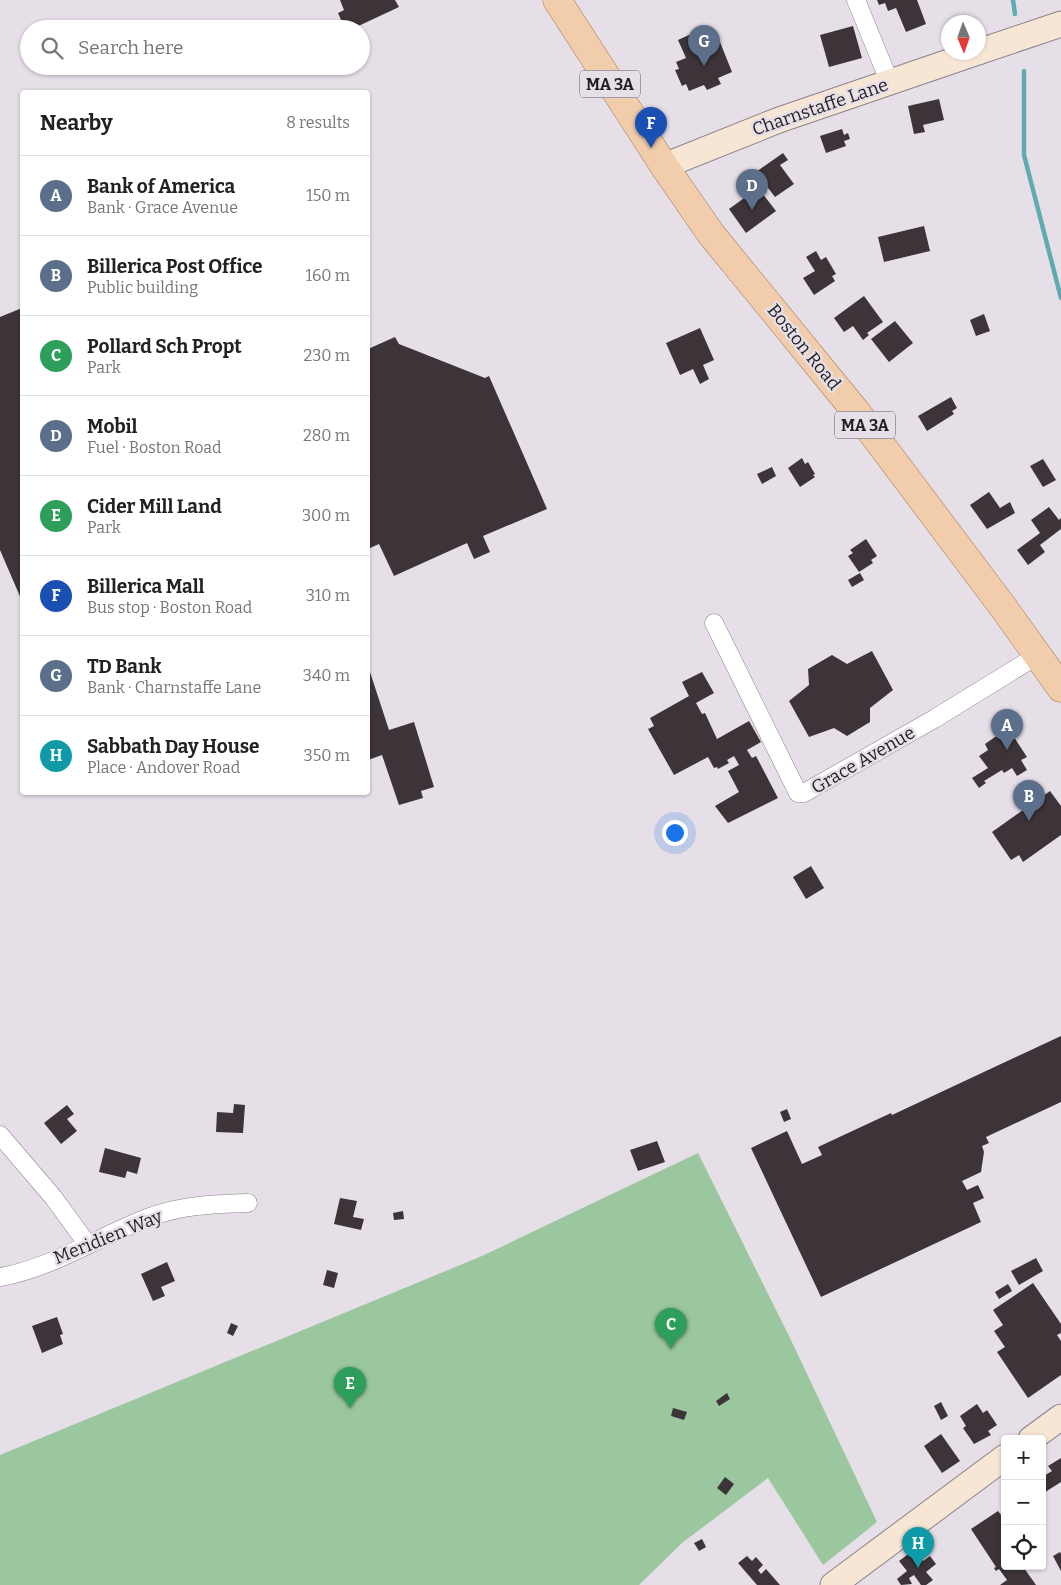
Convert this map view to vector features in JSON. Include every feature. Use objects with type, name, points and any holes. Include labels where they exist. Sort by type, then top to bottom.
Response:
[{"type":"main road","name":"Boston Road","points":[[557,0],[664,166],[711,234],[858,414],[1061,688]]},
{"type":"main road","name":"Charnstaffe Lane","points":[[986,49],[1061,24]]},
{"type":"main road","name":"Charnstaffe Lane","points":[[664,166],[779,120],[955,60]]},
{"type":"main road","points":[[1036,1435],[1061,1417]]},
{"type":"main road","points":[[833,1585],[1001,1460]]},
{"type":"street","points":[[856,0],[890,83]]},
{"type":"street","name":"Grace Avenue","points":[[714,623],[798,793],[804,793],[934,719],[1038,655]]},
{"type":"street","points":[[0,1135],[53,1197],[88,1245]]},
{"type":"street","name":"Meridien Way","points":[[0,1277],[13,1275],[151,1217],[196,1205],[248,1203]]},
{"type":"green space","points":[[698,1153],[790,1338],[877,1522],[823,1565],[768,1478],[682,1543],[639,1585],[0,1585],[0,1455],[482,1256]]},
{"type":"building","points":[[340,0],[395,0],[399,7],[370,21],[341,20],[338,13],[344,10]]},
{"type":"building","points":[[877,0],[917,0],[926,24],[906,32],[896,8],[888,11],[885,3],[879,5]]},
{"type":"building","points":[[853,26],[862,58],[829,67],[820,35]]},
{"type":"building","points":[[691,34],[699,50],[720,42],[732,72],[718,78],[721,84],[707,90],[704,85],[689,91],[686,84],[682,86],[675,70],[679,69],[676,62],[686,58],[678,40]]},
{"type":"building","points":[[939,99],[944,120],[923,125],[925,132],[914,134],[908,106]]},
{"type":"building","points":[[842,129],[844,135],[848,133],[850,139],[844,141],[846,146],[826,153],[820,136]]},
{"type":"building","points":[[783,153],[788,160],[780,165],[794,184],[775,197],[756,172]]},
{"type":"building","points":[[758,188],[776,211],[746,233],[729,209]]},
{"type":"building","points":[[924,226],[930,251],[884,262],[878,237]]},
{"type":"building","points":[[816,251],[821,260],[826,257],[836,274],[832,276],[835,281],[814,295],[803,278],[815,271],[806,257]]},
{"type":"building","points":[[864,296],[883,322],[867,333],[869,335],[863,340],[853,326],[844,332],[834,318]]},
{"type":"building","points":[[20,309],[20,596],[0,550],[0,317]]},
{"type":"building","points":[[984,314],[990,331],[976,336],[970,320]]},
{"type":"building","points":[[895,321],[913,343],[889,362],[871,339]]},
{"type":"building","points":[[700,328],[714,360],[703,365],[709,379],[700,384],[693,369],[680,375],[666,343]]},
{"type":"building","points":[[395,337],[399,344],[485,378],[489,376],[547,509],[483,536],[490,552],[474,559],[467,543],[394,576],[379,544],[370,548],[370,348]]},
{"type":"building","points":[[951,397],[957,408],[952,411],[954,414],[927,431],[918,416]]},
{"type":"building","points":[[802,458],[805,464],[808,462],[815,477],[800,487],[788,468]]},
{"type":"building","points":[[1043,459],[1056,480],[1043,487],[1030,466]]},
{"type":"building","points":[[772,467],[776,476],[762,484],[757,474]]},
{"type":"building","points":[[989,492],[1000,508],[1010,502],[1015,513],[987,529],[970,505]]},
{"type":"building","points":[[1049,507],[1059,520],[1061,518],[1061,529],[1040,545],[1045,552],[1028,565],[1017,550],[1040,533],[1031,520]]},
{"type":"building","points":[[866,539],[877,556],[871,560],[873,563],[859,572],[848,556],[853,553],[850,550]]},
{"type":"building","points":[[860,573],[864,580],[852,587],[848,580]]},
{"type":"building","points":[[872,651],[893,690],[870,708],[870,722],[847,736],[834,728],[809,737],[789,701],[809,685],[808,669],[832,655],[847,664]]},
{"type":"building","points":[[370,672],[389,730],[414,722],[434,787],[421,791],[423,798],[399,805],[382,755],[370,759]]},
{"type":"building","points":[[702,672],[714,693],[696,703],[702,714],[705,713],[717,739],[749,721],[761,742],[747,750],[752,758],[756,756],[778,798],[728,823],[715,806],[739,792],[728,771],[739,765],[734,756],[727,760],[729,763],[718,769],[717,767],[714,768],[708,757],[674,775],[648,729],[654,726],[650,718],[689,696],[682,682]]},
{"type":"building","points":[[1008,728],[1027,757],[1021,760],[1027,770],[1017,776],[1012,768],[1004,773],[1002,770],[984,781],[986,783],[979,788],[972,778],[988,768],[979,756],[988,750],[985,744]]},
{"type":"building","points":[[1050,791],[1061,806],[1061,835],[1023,862],[1019,855],[1011,860],[992,832]]},
{"type":"building","points":[[811,866],[824,888],[806,899],[793,877]]},
{"type":"building","points":[[1061,1036],[1061,1102],[986,1137],[989,1143],[982,1146],[984,1152],[981,1172],[962,1181],[967,1190],[978,1185],[984,1198],[973,1203],[981,1222],[821,1297],[751,1148],[787,1131],[802,1164],[822,1155],[818,1147],[891,1113],[892,1115]]},
{"type":"building","points":[[234,1104],[245,1105],[243,1133],[216,1132],[217,1112],[233,1113]]},
{"type":"building","points":[[67,1105],[74,1114],[67,1119],[77,1131],[61,1144],[44,1123]]},
{"type":"building","points":[[787,1109],[791,1119],[784,1122],[780,1112]]},
{"type":"building","points":[[657,1141],[665,1162],[638,1171],[630,1150]]},
{"type":"building","points":[[105,1148],[141,1158],[137,1174],[127,1171],[125,1178],[99,1172]]},
{"type":"building","points":[[340,1198],[357,1201],[353,1217],[364,1219],[361,1230],[334,1224]]},
{"type":"building","points":[[403,1211],[404,1219],[394,1220],[393,1213]]},
{"type":"building","points":[[1036,1258],[1043,1271],[1019,1285],[1011,1271]]},
{"type":"building","points":[[167,1262],[175,1281],[161,1287],[165,1296],[153,1301],[141,1274]]},
{"type":"building","points":[[327,1270],[338,1273],[334,1288],[323,1285]]},
{"type":"building","points":[[1033,1283],[1061,1324],[1061,1333],[1057,1335],[1061,1341],[1061,1375],[1028,1398],[997,1352],[1005,1347],[994,1331],[1003,1325],[993,1310]]},
{"type":"building","points":[[1008,1284],[1012,1291],[999,1299],[995,1292]]},
{"type":"building","points":[[57,1317],[63,1334],[60,1335],[63,1344],[42,1353],[32,1326]]},
{"type":"building","points":[[231,1323],[238,1326],[233,1336],[227,1333]]},
{"type":"building","points":[[727,1393],[730,1399],[719,1406],[716,1401]]},
{"type":"building","points":[[941,1402],[948,1416],[941,1420],[934,1406]]},
{"type":"building","points":[[977,1404],[983,1413],[987,1410],[997,1425],[988,1431],[991,1435],[974,1444],[963,1428],[966,1426],[960,1416]]},
{"type":"building","points":[[673,1408],[687,1412],[684,1420],[671,1416]]},
{"type":"building","points":[[941,1434],[960,1461],[942,1473],[924,1446]]},
{"type":"building","points":[[1061,1458],[1061,1482],[1046,1491],[1046,1475],[1052,1471],[1048,1466]]},
{"type":"building","points":[[725,1477],[734,1484],[726,1495],[717,1488]]},
{"type":"building","points":[[998,1511],[1001,1515],[1001,1570],[1025,1570],[1036,1585],[1000,1585],[1007,1580],[999,1569],[996,1571],[994,1568],[996,1567],[971,1529]]},
{"type":"building","points":[[702,1539],[706,1547],[699,1551],[694,1543]]},
{"type":"building","points":[[915,1549],[923,1561],[930,1556],[936,1564],[926,1572],[933,1580],[926,1585],[921,1585],[914,1575],[909,1578],[912,1584],[901,1585],[897,1579],[907,1571],[899,1561]]},
{"type":"building","points":[[1060,1552],[1061,1554],[1061,1571],[1053,1556]]},
{"type":"building","points":[[747,1556],[752,1561],[756,1557],[763,1565],[758,1570],[761,1574],[766,1569],[780,1585],[757,1585],[738,1563]]},
{"type":"waterway","points":[[1013,0],[1015,14]]},
{"type":"waterway","points":[[1024,71],[1024,155],[1061,298]]},
{"type":"place","name":"TD Bank","points":[[704,66]]},
{"type":"place","name":"Billerica Mall","points":[[651,148]]},
{"type":"place","name":"Mobil","points":[[752,210]]},
{"type":"place","name":"Bank of America","points":[[1007,750]]},
{"type":"place","name":"Billerica Post Office","points":[[1029,821]]},
{"type":"place","name":"Pollard Sch Propt","points":[[671,1349]]},
{"type":"place","name":"Cider Mill Land","points":[[350,1408]]},
{"type":"place","name":"Sabbath Day House","points":[[918,1568]]}]
